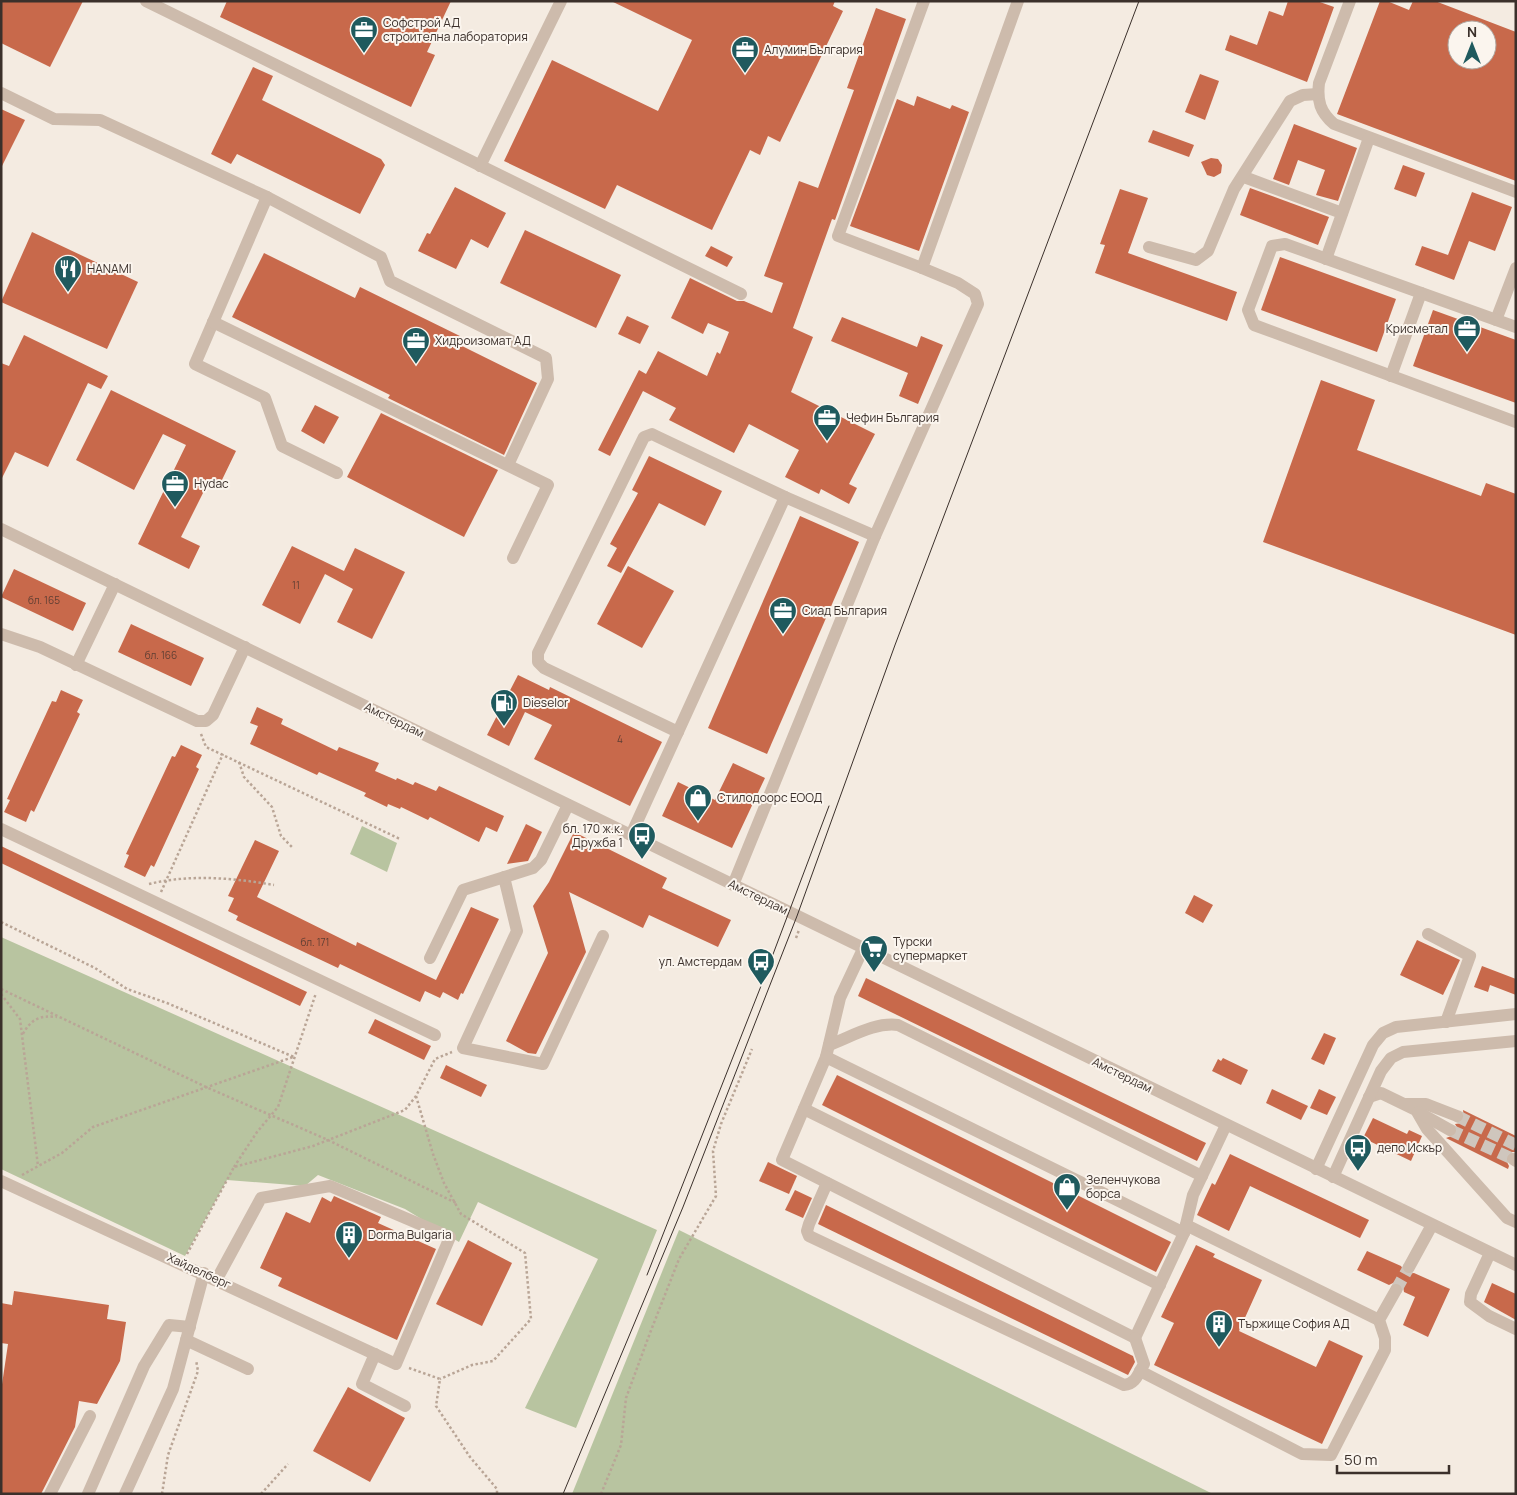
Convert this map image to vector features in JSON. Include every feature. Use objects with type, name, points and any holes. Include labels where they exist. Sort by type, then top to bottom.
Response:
[{"type":"street","points":[[146,1],[741,294]]},
{"type":"street","points":[[480,166],[561,1]]},
{"type":"street","points":[[733,885],[875,536],[978,304],[975,294],[958,283],[838,236],[924,1]]},
{"type":"street","points":[[922,268],[1018,1]]},
{"type":"street","points":[[1350,1],[1320,83],[1318,94],[1320,106],[1325,116],[1334,124],[1369,138],[1516,192]]},
{"type":"street","points":[[1,93],[54,119],[100,120],[267,197],[381,256],[390,281],[546,358],[548,379],[508,465]]},
{"type":"street","points":[[1149,247],[1196,260],[1202,257],[1208,250],[1234,189],[1244,177],[1290,101],[1303,95],[1318,94]]},
{"type":"street","points":[[1326,259],[1369,138]]},
{"type":"street","points":[[1244,177],[1342,213]]},
{"type":"street","points":[[267,197],[195,364],[265,398],[282,446],[337,473]]},
{"type":"street","points":[[1516,327],[1285,244],[1272,246],[1248,310],[1254,325],[1516,422]]},
{"type":"street","points":[[1496,320],[1516,268]]},
{"type":"street","points":[[1391,376],[1421,293]]},
{"type":"street","points":[[213,322],[548,485],[513,558]]},
{"type":"street","points":[[678,732],[544,668],[538,662],[538,653],[644,437],[652,434],[785,497],[875,536]]},
{"type":"street","points":[[631,835],[785,497]]},
{"type":"street","name":"Амстердам","points":[[1,529],[1516,1265]]},
{"type":"street","points":[[76,665],[115,584]]},
{"type":"street","points":[[1,634],[40,647],[197,721],[206,721],[213,715],[245,647]]},
{"type":"street","points":[[430,958],[462,890],[533,868],[540,860],[568,805]]},
{"type":"street","points":[[1,829],[435,1034]]},
{"type":"street","points":[[504,877],[517,931],[463,1048],[543,1064],[603,936]]},
{"type":"street","points":[[1428,934],[1470,956],[1446,1022]]},
{"type":"street","points":[[827,1183],[809,1224],[807,1231],[809,1236],[1124,1385],[1130,1385],[1135,1380],[1144,1364],[1135,1338],[782,1160],[826,1058],[840,998],[863,949]]},
{"type":"street","points":[[1316,1169],[1373,1045],[1384,1033],[1396,1027],[1516,1014]]},
{"type":"street","points":[[829,1045],[874,1027],[888,1024],[898,1025],[1202,1176]]},
{"type":"street","points":[[1333,1177],[1381,1071],[1391,1058],[1403,1052],[1516,1040]]},
{"type":"street","points":[[826,1058],[1379,1320],[1386,1338],[1386,1350],[1331,1455],[1302,1454],[1140,1371]]},
{"type":"street","points":[[1369,1097],[1381,1093],[1450,1130]]},
{"type":"street","points":[[1410,1107],[1426,1104],[1457,1116]]},
{"type":"street","points":[[1410,1107],[1427,1130],[1507,1218],[1516,1222]]},
{"type":"street","points":[[804,1109],[1160,1285]]},
{"type":"street","points":[[1135,1338],[1185,1229],[1193,1194],[1226,1125]]},
{"type":"street","name":"Хайделберг","points":[[1,1181],[204,1273],[396,1364]]},
{"type":"street","points":[[216,1279],[261,1198],[330,1186],[450,1237],[396,1364]]},
{"type":"street","points":[[1409,1267],[1432,1225]]},
{"type":"street","points":[[1490,1252],[1471,1294],[1470,1302],[1489,1316],[1516,1329]]},
{"type":"street","points":[[125,1494],[174,1389],[190,1342],[190,1327],[204,1273]]},
{"type":"street","points":[[1379,1320],[1396,1290]]},
{"type":"street","points":[[88,1494],[144,1366],[169,1325],[190,1327]]},
{"type":"street","points":[[190,1342],[248,1369]]},
{"type":"street","points":[[375,1354],[362,1384],[405,1406]]},
{"type":"street","points":[[50,1494],[90,1416]]},
{"type":"path","points":[[197,721],[206,747],[400,840]]},
{"type":"path","points":[[156,902],[223,754]]},
{"type":"path","points":[[239,762],[244,778],[272,807],[281,836],[292,848]]},
{"type":"path","points":[[130,890],[166,880],[236,878],[274,885]]},
{"type":"path","points":[[1,922],[95,968],[127,989],[167,1003],[294,1057]]},
{"type":"path","points":[[182,1263],[234,1167],[257,1132],[278,1107],[320,980]]},
{"type":"path","points":[[1,989],[206,1087],[272,1114],[328,1140],[456,1204]]},
{"type":"path","points":[[1,994],[20,1019],[38,1166]]},
{"type":"path","points":[[23,1035],[27,1026],[44,1015],[61,1017]]},
{"type":"path","points":[[234,1167],[328,1140],[405,1110],[416,1096],[435,1059],[463,1048]]},
{"type":"path","points":[[601,1494],[621,1445],[626,1398],[650,1332],[679,1258],[716,1196],[713,1151],[720,1124],[752,1049]]},
{"type":"path","points":[[16,1176],[23,1175],[62,1153],[94,1127],[294,1057]]},
{"type":"path","points":[[396,1364],[440,1379],[472,1365],[493,1361],[531,1319],[525,1253],[462,1214],[444,1183],[433,1154],[416,1096]]},
{"type":"path","points":[[162,1494],[168,1455],[198,1371],[190,1342]]},
{"type":"path","points":[[440,1379],[436,1406],[470,1457],[497,1489],[497,1494]]},
{"type":"path","points":[[261,1494],[288,1464]]},
{"type":"green space","points":[[362,826],[397,843],[387,872],[350,854]]},
{"type":"green space","points":[[1,937],[657,1230],[576,1428],[525,1408],[598,1259],[478,1202],[459,1242],[405,1209],[318,1175],[305,1186],[227,1180],[185,1256],[1,1169]]},
{"type":"green space","points":[[679,1230],[1213,1494],[572,1494]]},
{"type":"building","points":[[1,1],[83,1],[50,67],[1,43]]},
{"type":"building","name":"Софстрой АД строителна лаборатория","points":[[227,1],[451,1],[427,52],[435,55],[411,107],[220,17]]},
{"type":"building","name":"Алумин България","points":[[611,1],[835,1],[833,6],[843,11],[780,142],[768,136],[760,155],[750,150],[712,230],[617,185],[605,209],[504,161],[552,60],[658,111],[692,40]]},
{"type":"building","points":[[1288,1],[1317,1],[1334,7],[1307,82],[1225,50],[1230,35],[1257,45],[1269,11],[1283,16]]},
{"type":"building","points":[[1380,1],[1387,1],[1409,10],[1413,1],[1435,1],[1485,20],[1447,20],[1447,70],[1497,70],[1497,25],[1516,32],[1516,181],[1337,114]]},
{"type":"building","points":[[876,8],[906,19],[835,220],[832,219],[793,328],[813,337],[791,392],[875,434],[849,484],[857,488],[849,504],[821,489],[819,494],[785,477],[799,450],[749,424],[734,453],[669,420],[676,408],[643,391],[610,456],[598,450],[639,370],[646,374],[658,351],[707,376],[717,352],[720,354],[729,332],[708,323],[703,334],[671,318],[690,278],[737,301],[744,301],[772,313],[783,283],[764,276],[799,181],[818,188],[854,90],[847,88]]},
{"type":"building","points":[[253,67],[273,76],[262,100],[381,159],[385,165],[360,214],[237,154],[231,164],[211,154]]},
{"type":"building","points":[[1200,74],[1219,81],[1205,120],[1185,112]]},
{"type":"building","points":[[917,96],[950,109],[952,105],[969,112],[919,251],[850,226],[897,99],[914,106]]},
{"type":"building","points":[[1,109],[25,120],[1,168]]},
{"type":"building","points":[[1294,124],[1357,148],[1338,201],[1316,195],[1325,170],[1298,160],[1289,185],[1273,179]]},
{"type":"building","points":[[1153,130],[1194,145],[1189,157],[1148,142]]},
{"type":"building","points":[[1211,158],[1218,159],[1222,165],[1221,173],[1214,177],[1207,175],[1201,162]]},
{"type":"building","points":[[1403,165],[1425,173],[1416,197],[1394,189]]},
{"type":"building","points":[[455,187],[506,213],[488,248],[471,239],[456,269],[418,251],[427,233],[430,234]]},
{"type":"building","points":[[1250,188],[1329,217],[1318,245],[1240,215]]},
{"type":"building","points":[[1120,189],[1148,198],[1128,253],[1237,292],[1227,321],[1095,273],[1105,245],[1100,244]]},
{"type":"building","points":[[1472,192],[1512,207],[1495,251],[1469,241],[1454,280],[1415,265],[1422,246],[1448,255]]},
{"type":"building","points":[[525,230],[621,275],[596,328],[500,283]]},
{"type":"building","points":[[32,232],[138,282],[107,349],[1,302]]},
{"type":"building","points":[[711,246],[733,257],[727,267],[705,256]]},
{"type":"building","name":"Хидроизомат АД","points":[[264,253],[355,298],[360,287],[466,339],[462,346],[537,383],[504,455],[388,398],[390,395],[232,317]]},
{"type":"building","points":[[1280,257],[1396,299],[1377,352],[1261,310]]},
{"type":"building","name":"Крисметал","points":[[1433,310],[1516,340],[1516,403],[1413,366]]},
{"type":"building","points":[[627,316],[649,326],[640,344],[618,334]]},
{"type":"building","points":[[842,317],[917,347],[921,336],[943,345],[918,404],[899,396],[908,373],[831,341]]},
{"type":"building","points":[[24,335],[108,376],[101,389],[88,383],[48,467],[15,452],[1,480],[1,363],[9,366]]},
{"type":"building","points":[[1321,380],[1375,400],[1357,450],[1481,496],[1486,483],[1516,494],[1516,635],[1263,542]]},
{"type":"building","points":[[111,390],[236,451],[220,484],[210,479],[181,537],[200,546],[189,569],[138,544],[186,445],[163,434],[134,490],[76,460]]},
{"type":"building","points":[[315,405],[339,417],[324,444],[301,431]]},
{"type":"building","points":[[381,413],[498,470],[464,537],[347,477]]},
{"type":"building","points":[[649,456],[722,491],[705,526],[659,503],[621,573],[607,566],[617,548],[610,544],[638,493],[632,490]]},
{"type":"building","name":"Сиад България","points":[[800,516],[859,542],[767,754],[708,728]]},
{"type":"building","points":[[292,546],[344,571],[355,548],[405,572],[372,639],[337,622],[353,589],[325,574],[300,624],[262,605]]},
{"type":"building","points":[[628,566],[674,591],[642,648],[597,624]]},
{"type":"building","points":[[14,569],[86,603],[73,631],[1,597]]},
{"type":"building","points":[[131,624],[204,658],[191,686],[118,652]]},
{"type":"building","points":[[518,675],[549,690],[550,687],[662,742],[630,806],[534,759],[552,725],[525,712],[509,746],[487,735]]},
{"type":"building","points":[[61,690],[83,700],[77,712],[80,714],[34,812],[31,810],[26,822],[4,812],[10,800],[7,799],[52,701],[56,702]]},
{"type":"building","points":[[257,707],[283,719],[281,724],[337,751],[339,747],[379,763],[375,771],[413,785],[415,782],[436,791],[439,786],[504,816],[497,832],[486,827],[479,842],[430,817],[428,820],[401,807],[400,809],[388,804],[387,807],[364,796],[366,793],[319,772],[317,775],[250,744],[258,726],[250,723]]},
{"type":"building","points":[[181,745],[202,755],[196,767],[199,769],[154,867],[151,865],[145,877],[124,867],[129,855],[126,854],[172,756],[175,757]]},
{"type":"building","points":[[733,763],[765,778],[732,848],[662,816],[678,782],[715,800]]},
{"type":"building","points":[[526,824],[542,832],[528,861],[507,864]]},
{"type":"building","points":[[574,832],[667,878],[662,888],[731,920],[718,947],[649,915],[643,928],[569,892],[586,952],[536,1054],[528,1053],[506,1041],[548,953],[533,906],[549,882]]},
{"type":"building","points":[[255,840],[279,851],[257,897],[356,946],[357,942],[436,980],[471,907],[499,919],[463,994],[461,993],[458,1000],[443,992],[440,998],[425,991],[420,1002],[340,964],[338,968],[236,920],[238,916],[228,911],[234,898],[228,896]]},
{"type":"building","points":[[1,846],[307,992],[300,1006],[1,863]]},
{"type":"building","points":[[1194,895],[1213,905],[1203,923],[1185,913]]},
{"type":"building","points":[[1417,940],[1460,960],[1443,995],[1400,975]]},
{"type":"building","points":[[1482,966],[1516,979],[1516,995],[1490,985],[1488,992],[1474,987]]},
{"type":"building","points":[[866,978],[1206,1143],[1197,1161],[858,996]]},
{"type":"building","points":[[375,1019],[431,1046],[424,1060],[368,1033]]},
{"type":"building","points":[[1324,1033],[1336,1038],[1324,1065],[1311,1059]]},
{"type":"building","points":[[1223,1058],[1248,1070],[1241,1085],[1212,1071],[1218,1059],[1221,1061]]},
{"type":"building","points":[[446,1065],[487,1085],[481,1097],[440,1078]]},
{"type":"building","points":[[837,1075],[1171,1242],[1156,1272],[822,1105]]},
{"type":"building","points":[[1272,1089],[1308,1106],[1301,1120],[1266,1103]]},
{"type":"building","points":[[1319,1089],[1336,1097],[1327,1115],[1310,1108]]},
{"type":"building","points":[[1463,1110],[1516,1136],[1516,1152],[1509,1152],[1505,1158],[1509,1166],[1508,1169],[1446,1138],[1457,1134],[1458,1129],[1455,1124],[1462,1123],[1464,1119]]},
{"type":"building","points":[[1373,1118],[1407,1134],[1409,1130],[1422,1136],[1411,1161],[1363,1138]]},
{"type":"building","points":[[1230,1154],[1369,1220],[1360,1238],[1250,1186],[1229,1231],[1197,1215],[1212,1183],[1215,1185]]},
{"type":"building","points":[[768,1162],[797,1176],[789,1194],[759,1181]]},
{"type":"building","points":[[795,1190],[812,1198],[803,1218],[785,1210]]},
{"type":"building","name":"Dorma Bulgaria","points":[[334,1196],[381,1217],[378,1223],[436,1249],[397,1340],[278,1286],[282,1278],[260,1268],[286,1212],[310,1223],[322,1197],[331,1202]]},
{"type":"building","points":[[826,1205],[1133,1356],[1135,1362],[1128,1375],[818,1224]]},
{"type":"building","points":[[468,1240],[512,1263],[482,1326],[436,1304]]},
{"type":"building","name":"Тържище София АД","points":[[1196,1245],[1215,1254],[1213,1257],[1262,1280],[1239,1331],[1316,1367],[1329,1340],[1363,1356],[1322,1444],[1154,1365],[1174,1323],[1161,1317]]},
{"type":"building","points":[[1367,1251],[1401,1266],[1406,1274],[1414,1273],[1450,1289],[1428,1337],[1403,1325],[1415,1297],[1404,1292],[1403,1286],[1400,1283],[1395,1282],[1389,1285],[1357,1270]]},
{"type":"building","points":[[1492,1283],[1516,1294],[1516,1320],[1484,1302]]},
{"type":"building","points":[[14,1291],[109,1305],[107,1319],[126,1322],[120,1361],[97,1404],[79,1401],[75,1427],[41,1494],[1,1494],[1,1391],[8,1344],[1,1343],[1,1303],[12,1305]]},
{"type":"building","points":[[348,1387],[405,1418],[370,1482],[313,1451]]},
{"type":"tunnel","points":[[1457,1116],[1516,1145]]},
{"type":"tunnel","points":[[1450,1130],[1513,1159]]},
{"type":"tunnel","points":[[1396,1290],[1409,1267]]},
{"type":"tram line","points":[[563,1494],[683,1207],[797,916],[895,645],[1139,1]]},
{"type":"tram line","points":[[647,1275],[761,986],[829,806]]},
{"type":"place","name":"Софстрой АД строителна лаборатория","points":[[364,54]]},
{"type":"place","name":"Алумин България","points":[[745,74]]},
{"type":"place","name":"HANAMI","points":[[68,293]]},
{"type":"place","name":"Крисметал","points":[[1467,353]]},
{"type":"place","name":"Хидроизомат АД","points":[[416,365]]},
{"type":"place","name":"Чефин България","points":[[827,442]]},
{"type":"place","name":"Hydac","points":[[175,508]]},
{"type":"place","name":"Сиад България","points":[[783,635]]},
{"type":"place","name":"Dieselor","points":[[504,727]]},
{"type":"place","name":"Стилодоорс ЕООД","points":[[698,822]]},
{"type":"place","name":"бл. 170 ж.к. Дружба 1","points":[[642,860]]},
{"type":"place","name":"Турски супермаркет","points":[[874,973]]},
{"type":"place","name":"ул. Амстердам","points":[[761,986]]},
{"type":"place","name":"депо Искър","points":[[1358,1172]]},
{"type":"place","name":"Зеленчукова борса","points":[[1067,1211]]},
{"type":"place","name":"Dorma Bulgaria","points":[[349,1259]]},
{"type":"place","name":"Тържище София АД","points":[[1219,1348]]}]
